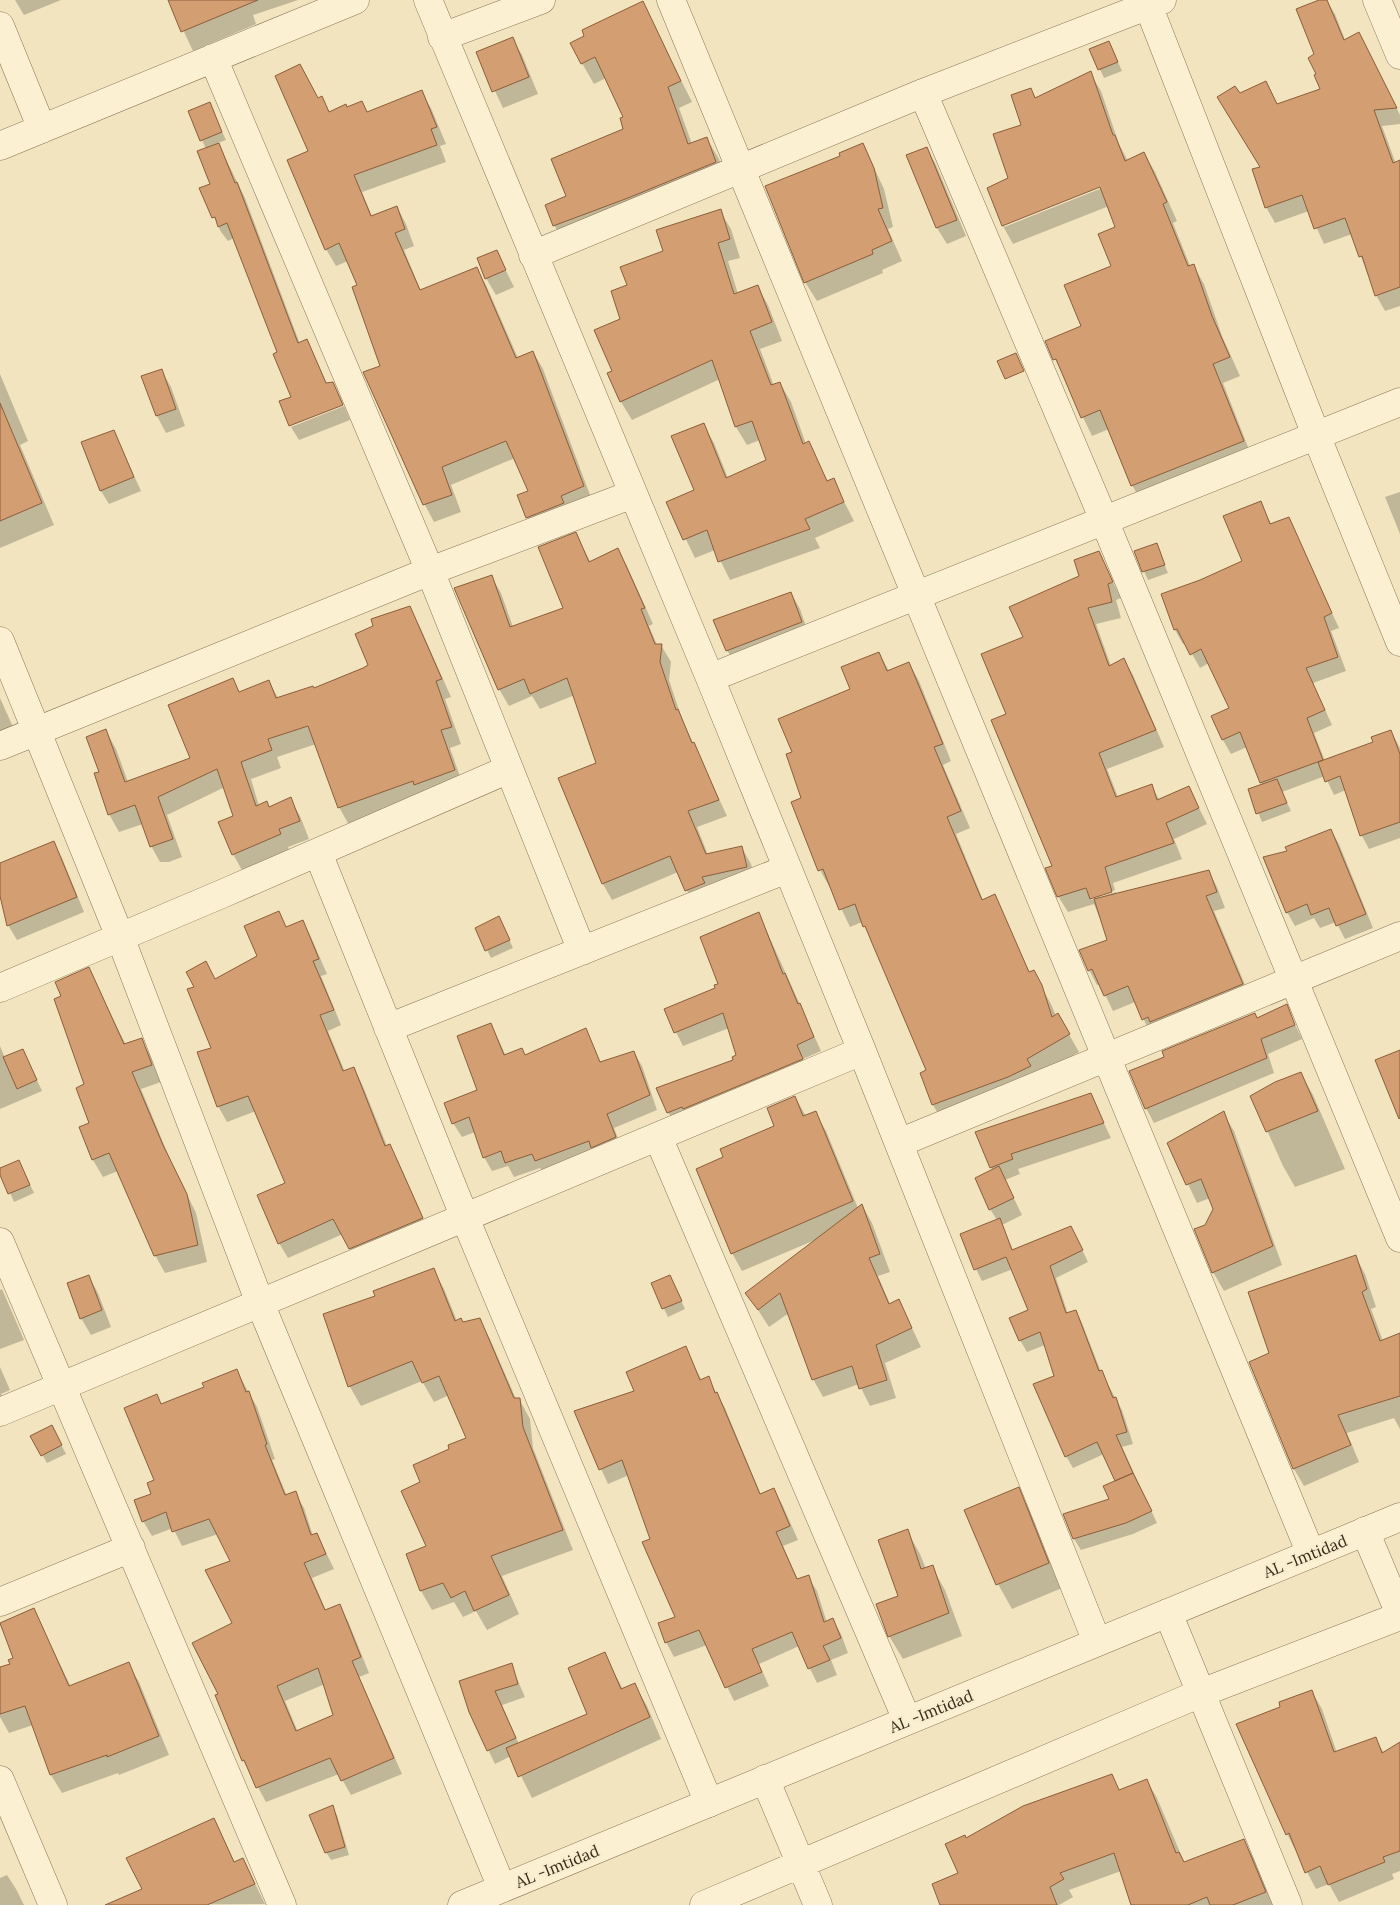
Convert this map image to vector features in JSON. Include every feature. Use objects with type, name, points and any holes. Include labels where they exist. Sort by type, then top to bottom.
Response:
[{"type":"street","points":[[0,146],[355,0]]},
{"type":"street","points":[[428,0],[710,678],[862,1051],[1097,1642]]},
{"type":"street","points":[[442,37],[541,0]]},
{"type":"street","points":[[671,0],[1311,1554]]},
{"type":"street","points":[[1377,0],[1400,55]]},
{"type":"street","points":[[533,255],[922,94],[1152,2],[1316,435],[1400,642]]},
{"type":"street","points":[[0,26],[42,128]]},
{"type":"street","points":[[213,58],[430,571],[582,951]]},
{"type":"street","points":[[922,94],[1104,520],[1400,1238]]},
{"type":"street","points":[[710,678],[1400,402]]},
{"type":"street","points":[[0,746],[430,571],[633,494]]},
{"type":"street","points":[[0,641],[120,937],[260,1303],[502,1888]]},
{"type":"street","points":[[0,988],[318,853],[509,769]]},
{"type":"street","points":[[318,853],[465,1218],[709,1803]]},
{"type":"street","points":[[388,1028],[787,869]]},
{"type":"street","points":[[899,1143],[1105,1056],[1400,936]]},
{"type":"street","points":[[0,1412],[862,1051]]},
{"type":"street","points":[[658,1137],[908,1720]]},
{"type":"street","points":[[0,1242],[282,1905]]},
{"type":"street","name":"AL -Imtidad","points":[[462,1905],[1400,1517]]},
{"type":"street","points":[[704,1905],[1201,1693],[1400,1615],[1365,1532]]},
{"type":"street","points":[[0,1602],[131,1548]]},
{"type":"street","points":[[1168,1613],[1201,1693],[1281,1903]]},
{"type":"street","points":[[766,1779],[818,1905]]},
{"type":"street","points":[[0,1780],[53,1905]]},
{"type":"building","points":[[168,0],[258,0],[181,32]]},
{"type":"building","points":[[1319,0],[1327,0],[1344,40],[1359,32],[1397,108],[1374,110],[1393,163],[1400,160],[1400,287],[1375,296],[1362,256],[1359,257],[1345,218],[1314,229],[1302,195],[1265,208],[1252,169],[1260,167],[1217,97],[1235,86],[1240,93],[1266,81],[1277,104],[1320,89],[1314,75],[1316,74],[1308,58],[1314,54],[1296,9]]},
{"type":"building","points":[[643,1],[681,81],[668,87],[688,144],[707,137],[716,162],[553,226],[545,205],[566,196],[551,159],[623,129],[620,118],[623,117],[595,57],[581,64],[570,43],[584,36],[582,30]]},
{"type":"building","points":[[513,37],[529,77],[492,92],[476,52]]},
{"type":"building","points":[[1109,41],[1118,62],[1098,70],[1089,49]]},
{"type":"building","points":[[300,64],[318,98],[322,96],[329,112],[346,104],[347,107],[362,101],[367,112],[422,90],[437,127],[431,129],[437,145],[354,175],[371,216],[397,206],[405,229],[395,233],[420,290],[477,267],[516,358],[533,351],[584,486],[561,496],[564,503],[526,518],[517,495],[528,491],[506,441],[442,467],[452,495],[423,505],[363,372],[380,366],[352,287],[357,285],[339,243],[325,250],[287,160],[308,151],[275,76]]},
{"type":"building","points":[[1091,71],[1113,135],[1115,135],[1125,161],[1144,152],[1167,202],[1163,204],[1188,266],[1194,264],[1212,316],[1230,357],[1213,364],[1244,441],[1131,486],[1100,410],[1081,418],[1056,359],[1053,360],[1045,341],[1081,326],[1064,285],[1111,266],[1098,234],[1115,227],[1100,187],[1002,226],[987,188],[1008,178],[993,134],[1021,125],[1011,95],[1031,88],[1035,98]]},
{"type":"building","points":[[210,102],[222,132],[200,141],[188,111]]},
{"type":"building","points":[[219,143],[235,183],[237,182],[298,343],[307,339],[326,383],[333,382],[343,405],[289,426],[279,401],[291,397],[273,354],[277,352],[227,223],[218,227],[215,217],[212,218],[199,188],[210,184],[197,151]]},
{"type":"building","points":[[863,143],[874,168],[883,208],[878,209],[892,241],[872,250],[873,254],[804,283],[765,186],[840,156],[839,153]]},
{"type":"building","points":[[927,147],[957,220],[936,228],[906,155]]},
{"type":"building","points":[[721,209],[730,239],[718,243],[734,294],[758,285],[772,322],[750,331],[771,385],[780,382],[803,444],[809,441],[827,481],[834,478],[844,502],[805,519],[810,529],[718,562],[707,530],[683,540],[666,502],[694,490],[671,436],[704,423],[726,478],[766,460],[752,421],[735,427],[712,360],[620,402],[607,373],[612,371],[594,330],[620,319],[611,291],[627,285],[620,267],[663,251],[656,230]]},
{"type":"building","points":[[497,250],[506,270],[485,279],[477,258]]},
{"type":"building","points":[[1016,353],[1024,371],[1005,379],[997,361]]},
{"type":"building","points":[[162,369],[176,409],[156,416],[141,376]]},
{"type":"building","points":[[0,403],[42,503],[0,521]]},
{"type":"building","points":[[114,430],[134,477],[100,491],[81,442]]},
{"type":"building","points":[[1261,501],[1270,524],[1289,517],[1332,613],[1324,617],[1338,657],[1306,668],[1325,710],[1307,718],[1323,760],[1260,783],[1240,732],[1222,740],[1211,716],[1229,708],[1201,649],[1190,655],[1177,629],[1174,630],[1161,594],[1200,580],[1242,561],[1223,516]]},
{"type":"building","points":[[576,532],[589,562],[618,548],[645,608],[641,609],[655,644],[662,644],[660,662],[676,710],[678,709],[692,743],[694,742],[719,800],[688,811],[706,854],[742,846],[747,867],[702,877],[705,883],[685,891],[670,856],[602,884],[558,778],[596,763],[567,678],[530,694],[524,679],[498,690],[454,588],[492,575],[510,627],[563,608],[538,547]]},
{"type":"building","points":[[1157,543],[1165,565],[1142,572],[1134,551]]},
{"type":"building","points":[[1099,551],[1113,582],[1108,584],[1112,602],[1088,608],[1109,666],[1124,658],[1156,730],[1099,753],[1116,797],[1152,784],[1157,800],[1189,786],[1199,808],[1166,823],[1174,843],[1105,867],[1112,892],[1090,899],[1086,888],[1057,897],[1045,868],[1052,866],[991,720],[1006,714],[981,654],[1023,637],[1009,607],[1079,576],[1074,560]]},
{"type":"building","points":[[791,592],[802,622],[726,651],[713,620]]},
{"type":"building","points":[[410,606],[442,679],[436,681],[452,727],[441,730],[455,770],[414,785],[413,781],[338,808],[308,726],[268,739],[272,750],[241,762],[256,806],[267,801],[269,807],[291,797],[300,821],[279,829],[281,834],[232,855],[218,822],[233,816],[217,769],[158,797],[173,839],[150,847],[135,805],[108,815],[94,773],[99,772],[86,737],[106,729],[125,782],[190,758],[168,705],[233,678],[239,692],[269,680],[276,698],[313,686],[314,688],[363,668],[368,665],[355,634],[373,626],[371,619]]},
{"type":"building","points":[[879,652],[887,671],[909,662],[943,744],[934,747],[961,811],[947,817],[982,900],[995,894],[1029,972],[1034,970],[1042,985],[1052,1017],[1058,1013],[1070,1034],[1027,1059],[1031,1066],[1008,1077],[932,1105],[920,1073],[926,1070],[865,926],[863,927],[855,904],[839,910],[823,869],[818,871],[791,802],[801,798],[786,754],[792,752],[778,719],[850,689],[841,667]]},
{"type":"building","points":[[1391,730],[1400,754],[1400,822],[1360,836],[1340,776],[1325,782],[1318,762],[1373,742],[1371,737]]},
{"type":"building","points":[[1277,779],[1287,803],[1256,814],[1248,789]]},
{"type":"building","points":[[1331,829],[1366,914],[1336,926],[1329,908],[1311,915],[1307,904],[1286,913],[1263,857],[1287,851],[1285,847]]},
{"type":"building","points":[[54,841],[77,897],[7,926],[0,896],[0,863]]},
{"type":"building","points":[[1209,870],[1217,892],[1206,896],[1243,984],[1150,1022],[1148,1017],[1142,1020],[1128,986],[1104,996],[1092,969],[1088,971],[1079,950],[1107,940],[1094,899]]},
{"type":"building","points":[[279,911],[286,927],[303,920],[319,959],[313,961],[334,1010],[320,1015],[343,1071],[354,1067],[385,1146],[390,1144],[423,1218],[349,1249],[333,1219],[278,1244],[257,1195],[285,1183],[248,1096],[217,1107],[197,1052],[211,1048],[187,989],[194,987],[186,972],[206,961],[215,979],[257,956],[244,926]]},
{"type":"building","points":[[759,912],[783,974],[785,973],[798,1004],[800,1003],[814,1037],[797,1045],[803,1059],[683,1109],[682,1107],[667,1113],[656,1088],[733,1060],[732,1057],[736,1055],[723,1013],[674,1033],[664,1009],[715,988],[714,985],[718,984],[700,937]]},
{"type":"building","points":[[499,916],[510,940],[485,951],[475,928]]},
{"type":"building","points":[[89,967],[124,1044],[142,1038],[152,1065],[132,1072],[163,1145],[187,1194],[198,1245],[154,1256],[109,1153],[92,1160],[79,1127],[89,1123],[76,1088],[84,1084],[54,999],[61,996],[55,982]]},
{"type":"building","points":[[1287,1004],[1295,1025],[1261,1039],[1267,1058],[1145,1109],[1129,1071],[1164,1057],[1162,1051],[1255,1013],[1257,1018]]},
{"type":"building","points":[[491,1023],[504,1055],[522,1048],[525,1055],[586,1028],[600,1062],[634,1051],[650,1095],[607,1114],[616,1137],[591,1148],[589,1141],[535,1161],[532,1154],[505,1163],[501,1151],[483,1158],[469,1117],[452,1124],[444,1103],[477,1090],[457,1036]]},
{"type":"building","points":[[23,1049],[37,1080],[17,1089],[3,1057]]},
{"type":"building","points":[[1400,1050],[1400,1118],[1399,1119],[1375,1060]]},
{"type":"building","points":[[1301,1072],[1318,1111],[1266,1132],[1250,1096],[1275,1082]]},
{"type":"building","points":[[1091,1093],[1104,1123],[1011,1154],[1013,1159],[990,1168],[975,1132]]},
{"type":"building","points":[[795,1096],[803,1116],[816,1111],[853,1201],[731,1254],[696,1169],[723,1157],[720,1149],[774,1126],[767,1108]]},
{"type":"building","points":[[1224,1111],[1273,1246],[1212,1273],[1194,1229],[1205,1225],[1213,1209],[1201,1179],[1186,1185],[1167,1143]]},
{"type":"building","points":[[19,1160],[30,1185],[8,1194],[0,1175],[0,1168]]},
{"type":"building","points":[[999,1166],[1014,1198],[989,1210],[975,1178]]},
{"type":"building","points":[[862,1204],[880,1254],[869,1258],[889,1304],[899,1299],[912,1328],[876,1345],[887,1380],[859,1389],[852,1366],[812,1380],[780,1293],[758,1310],[745,1293]]},
{"type":"building","points":[[1000,1218],[1012,1250],[1071,1226],[1083,1250],[1050,1266],[1066,1313],[1076,1310],[1099,1371],[1102,1370],[1113,1398],[1116,1397],[1127,1432],[1116,1435],[1133,1473],[1115,1481],[1097,1442],[1065,1457],[1033,1384],[1054,1376],[1040,1332],[1019,1341],[1009,1318],[1028,1310],[1006,1257],[974,1270],[960,1234]]},
{"type":"building","points":[[1356,1255],[1367,1289],[1362,1292],[1380,1341],[1400,1333],[1400,1396],[1338,1415],[1351,1445],[1293,1469],[1249,1362],[1269,1353],[1248,1292]]},
{"type":"building","points":[[434,1268],[455,1321],[461,1318],[463,1322],[480,1318],[514,1398],[520,1398],[523,1427],[563,1530],[491,1556],[509,1595],[474,1611],[465,1591],[451,1598],[443,1583],[420,1591],[406,1554],[426,1546],[401,1491],[420,1482],[413,1465],[449,1449],[448,1445],[466,1438],[439,1376],[422,1383],[412,1361],[348,1387],[323,1314],[375,1296],[373,1291]]},
{"type":"building","points":[[89,1275],[102,1310],[80,1319],[67,1283]]},
{"type":"building","points":[[670,1275],[682,1301],[662,1309],[651,1283]]},
{"type":"building","points":[[686,1346],[700,1380],[709,1376],[715,1393],[717,1392],[760,1494],[774,1488],[790,1526],[776,1532],[797,1579],[809,1575],[824,1622],[833,1618],[841,1638],[823,1646],[830,1660],[808,1669],[792,1632],[752,1649],[762,1672],[725,1688],[699,1630],[665,1643],[658,1623],[675,1617],[642,1542],[650,1539],[622,1460],[599,1470],[574,1411],[634,1391],[626,1372]]},
{"type":"building","points":[[237,1369],[246,1392],[249,1391],[267,1444],[265,1445],[285,1495],[296,1491],[311,1535],[317,1533],[326,1554],[304,1563],[325,1610],[340,1604],[361,1657],[352,1661],[394,1758],[341,1781],[330,1758],[256,1788],[244,1760],[242,1761],[215,1695],[218,1694],[192,1643],[232,1623],[205,1570],[230,1561],[209,1519],[172,1532],[166,1512],[142,1522],[134,1500],[151,1494],[147,1483],[154,1480],[124,1408],[157,1394],[161,1404],[204,1387],[202,1383]],"holes":[[[318,1668],[333,1715],[296,1731],[277,1686]]]},
{"type":"building","points":[[52,1425],[62,1445],[41,1456],[30,1436]]},
{"type":"building","points":[[1133,1473],[1152,1511],[1126,1523],[1073,1539],[1063,1514],[1109,1499],[1103,1486]]},
{"type":"building","points":[[1019,1487],[1049,1563],[996,1585],[964,1510]]},
{"type":"building","points":[[908,1529],[921,1569],[933,1565],[949,1613],[888,1637],[876,1604],[898,1596],[878,1540]]},
{"type":"building","points":[[34,1608],[69,1686],[129,1662],[159,1736],[107,1757],[107,1755],[50,1775],[25,1706],[0,1714],[0,1667],[10,1664],[8,1660],[13,1658],[0,1623]]},
{"type":"building","points":[[605,1652],[621,1689],[635,1683],[650,1717],[518,1777],[506,1748],[587,1714],[568,1668]]},
{"type":"building","points":[[512,1663],[518,1684],[495,1691],[516,1738],[487,1751],[469,1712],[459,1681]]},
{"type":"building","points":[[1312,1690],[1334,1752],[1376,1737],[1382,1753],[1400,1742],[1400,1851],[1383,1857],[1385,1862],[1328,1885],[1320,1866],[1305,1873],[1289,1833],[1286,1835],[1236,1724],[1280,1707],[1279,1702]]},
{"type":"building","points":[[1112,1774],[1119,1790],[1147,1779],[1176,1853],[1179,1852],[1184,1862],[1244,1839],[1266,1892],[1233,1905],[1210,1905],[1207,1897],[1188,1905],[1131,1905],[1114,1853],[1060,1873],[1064,1879],[1050,1887],[1057,1905],[940,1905],[932,1884],[958,1873],[945,1844],[965,1835],[966,1838],[1023,1806]]},
{"type":"building","points":[[333,1805],[345,1847],[325,1853],[309,1815]]},
{"type":"building","points":[[214,1818],[234,1862],[243,1858],[255,1884],[207,1905],[105,1905],[142,1889],[126,1858]]}]
